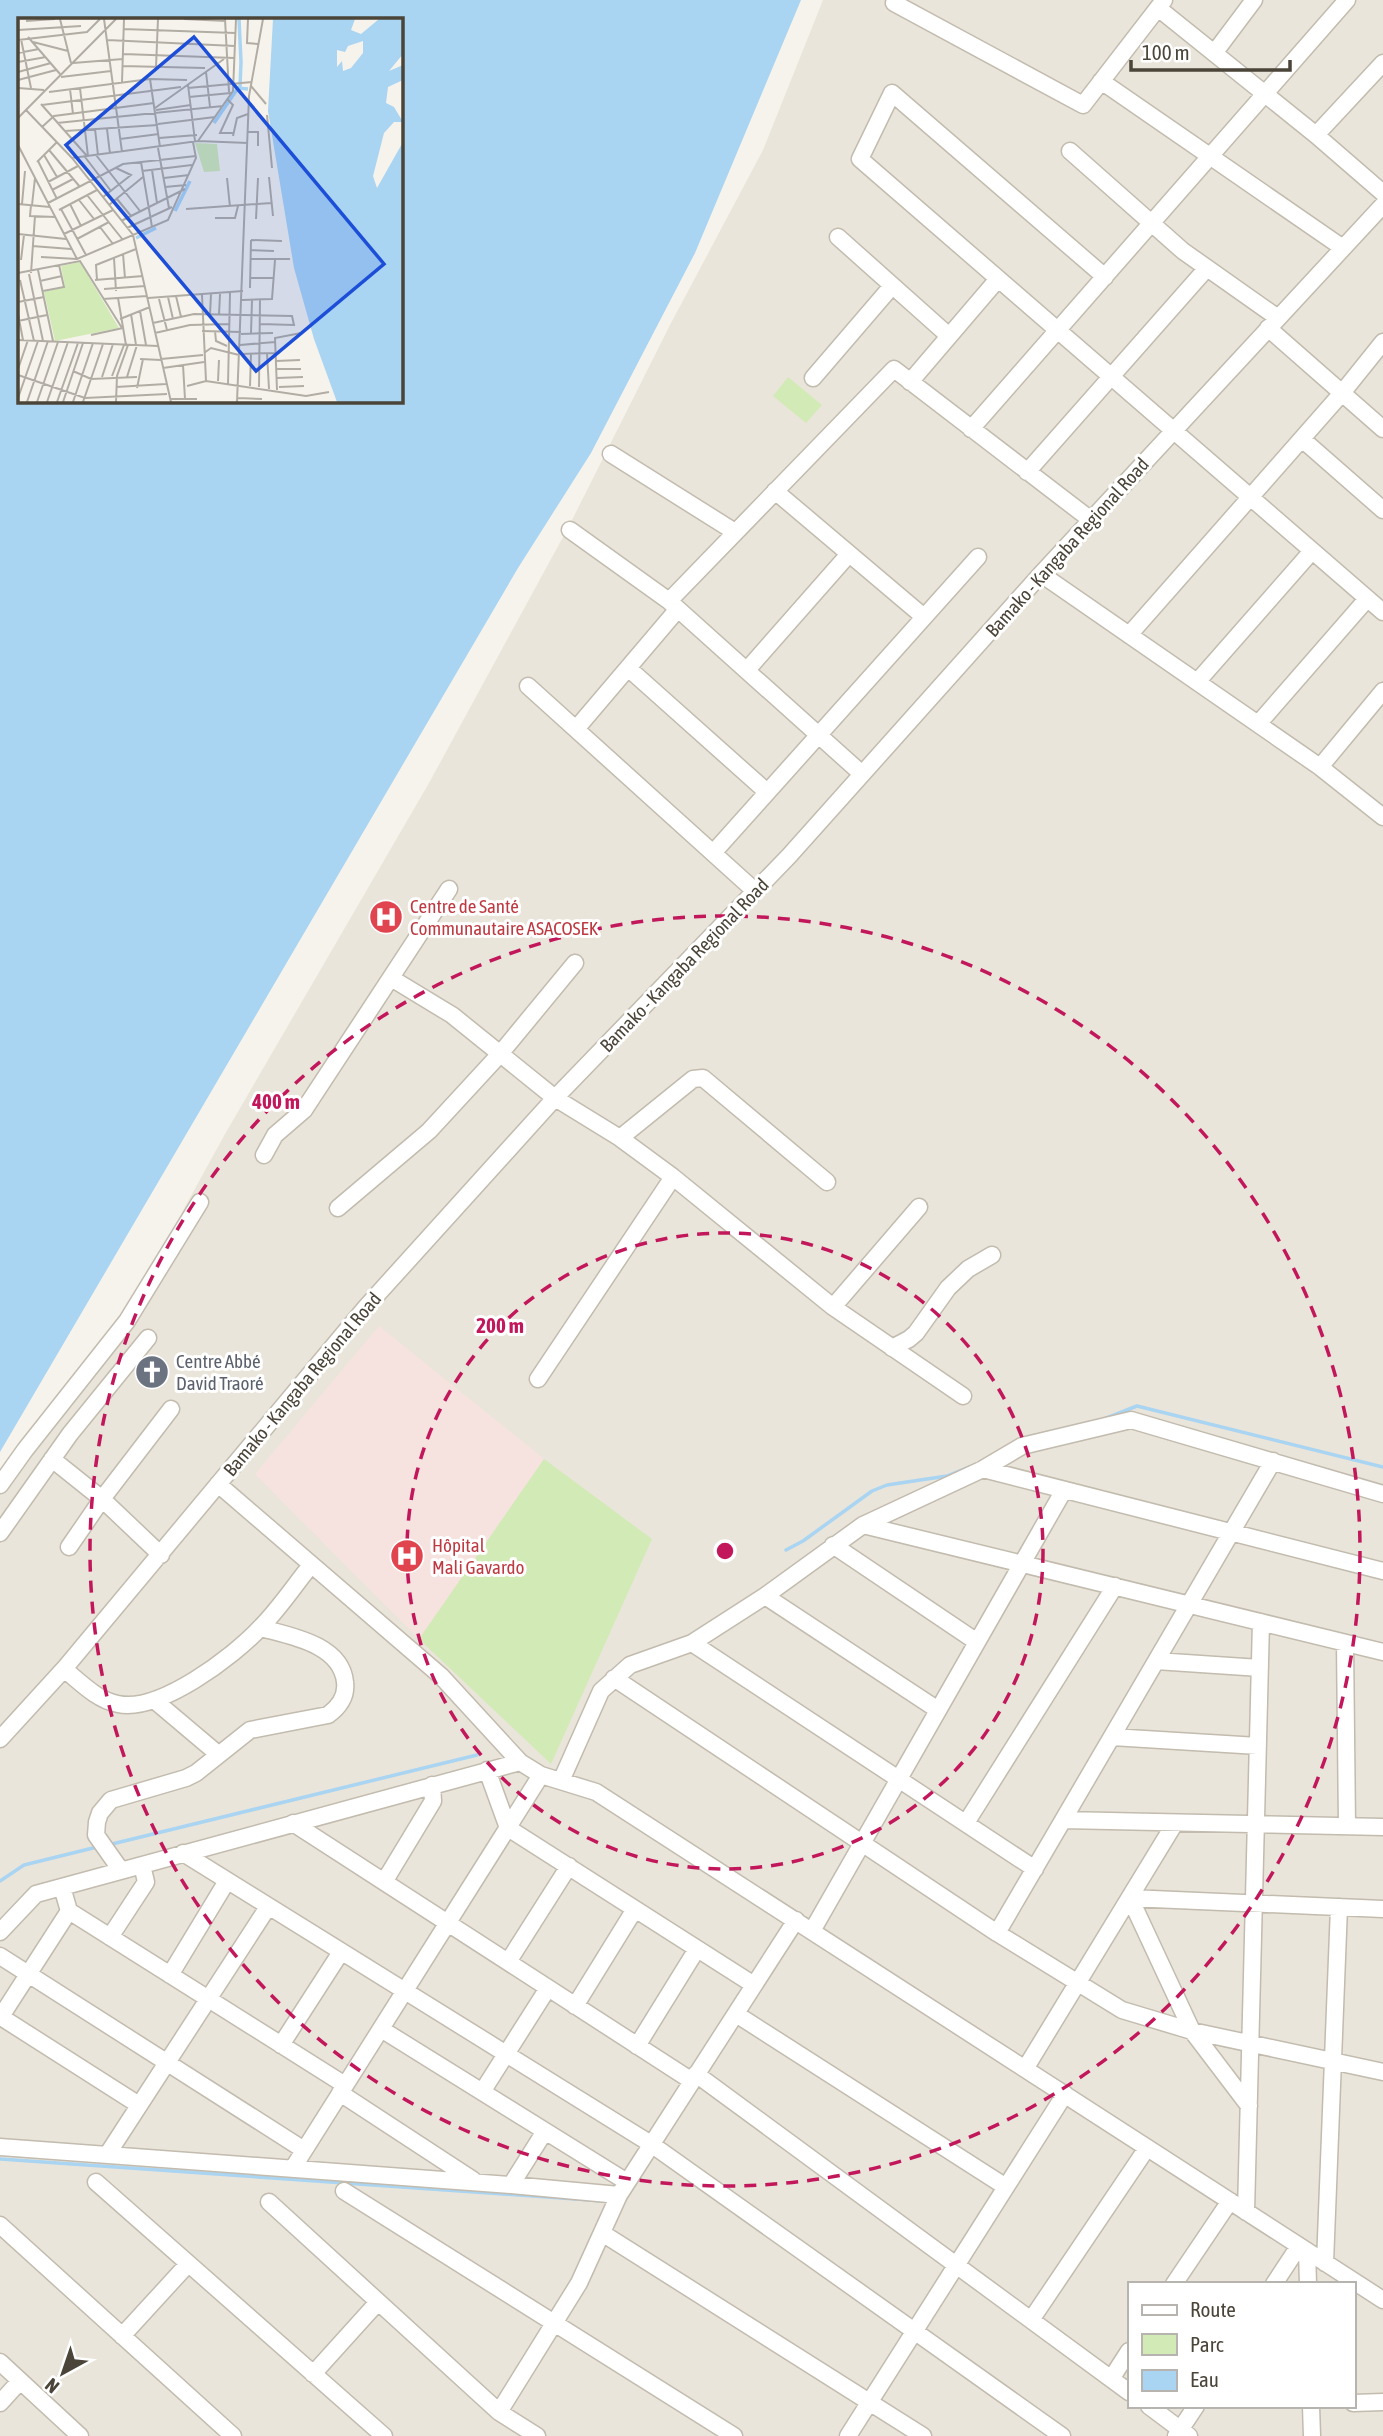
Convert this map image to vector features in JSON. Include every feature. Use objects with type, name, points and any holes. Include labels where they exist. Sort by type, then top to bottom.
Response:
[{"type":"street","points":[[1214,52],[1254,0]]},
{"type":"street","points":[[971,429],[1347,0]]},
{"type":"street","points":[[894,3],[1083,105],[1161,4],[1214,52],[1383,193]]},
{"type":"street","points":[[1316,135],[1383,62]]},
{"type":"street","points":[[1101,81],[1343,248]]},
{"type":"street","points":[[1105,276],[892,93],[860,159],[1383,612]]},
{"type":"street","points":[[1070,151],[1183,251],[1208,268],[1273,323],[1342,393],[1383,429]]},
{"type":"street","name":"Bamako - Kangaba Regional Road","points":[[0,1739],[161,1555],[366,1307],[555,1098],[755,891],[1041,574],[1383,205]]},
{"type":"street","points":[[838,237],[949,337]]},
{"type":"street","points":[[1027,472],[1208,268]]},
{"type":"street","points":[[910,382],[998,279]]},
{"type":"street","points":[[813,378],[892,286]]},
{"type":"street","points":[[1129,635],[1342,393],[1383,342]]},
{"type":"street","points":[[576,729],[628,668],[674,605],[735,532],[894,369],[1091,520]]},
{"type":"street","points":[[1302,439],[1383,510]]},
{"type":"street","points":[[611,454],[735,532]]},
{"type":"street","points":[[775,491],[923,617]]},
{"type":"street","points":[[569,530],[674,605],[862,774]]},
{"type":"street","points":[[1196,682],[1312,551]]},
{"type":"street","points":[[747,670],[849,554]]},
{"type":"street","points":[[713,853],[978,557]]},
{"type":"street","points":[[1041,574],[1320,767],[1378,813],[1383,796]]},
{"type":"street","points":[[1258,724],[1367,599]]},
{"type":"street","points":[[628,668],[768,792]]},
{"type":"street","points":[[528,686],[755,891]]},
{"type":"street","points":[[1320,767],[1383,691]]},
{"type":"street","points":[[264,1155],[275,1135],[304,1110],[449,889]]},
{"type":"street","points":[[338,1208],[429,1131],[500,1054],[575,963]]},
{"type":"street","points":[[391,978],[452,1015],[555,1098],[620,1138],[673,1177],[833,1307],[963,1396]]},
{"type":"street","points":[[620,1138],[693,1079],[703,1078],[827,1182]]},
{"type":"street","points":[[538,1378],[673,1177]]},
{"type":"street","points":[[0,1485],[127,1321],[200,1202]]},
{"type":"street","points":[[833,1307],[919,1207]]},
{"type":"street","points":[[892,1348],[916,1333],[957,1279],[992,1255]]},
{"type":"street","points":[[0,1533],[52,1459],[148,1338]]},
{"type":"street","points":[[69,1547],[171,1409]]},
{"type":"street","points":[[561,1781],[601,1691],[630,1665],[692,1643],[765,1596],[863,1525],[983,1469],[1022,1446],[1131,1420],[1383,1494]]},
{"type":"street","points":[[52,1459],[102,1499],[161,1555]]},
{"type":"street","points":[[998,1933],[1273,1461]]},
{"type":"street","points":[[983,1469],[1383,1571]]},
{"type":"street","points":[[218,1484],[441,1676],[520,1762],[541,1775],[596,1791],[1355,2282]]},
{"type":"street","points":[[812,1931],[1064,1490]]},
{"type":"street","points":[[863,1525],[1383,1652]]},
{"type":"street","points":[[833,1545],[977,1642]]},
{"type":"street","points":[[64,1669],[96,1694],[115,1704],[133,1706],[154,1700],[201,1676],[227,1658],[261,1628],[311,1565]]},
{"type":"street","points":[[965,1823],[1115,1587]]},
{"type":"street","points":[[765,1596],[938,1710]]},
{"type":"street","points":[[1246,2212],[1261,1622]]},
{"type":"street","points":[[120,1869],[96,1835],[100,1813],[111,1800],[186,1778],[250,1730],[328,1714],[335,1710],[344,1698],[344,1676],[331,1656],[305,1640],[261,1628]]},
{"type":"street","points":[[692,1643],[1035,1869]]},
{"type":"street","points":[[1345,1643],[1347,1826]]},
{"type":"street","points":[[1156,1661],[1260,1668]]},
{"type":"street","points":[[614,1678],[998,1933],[1122,2010],[1192,2031],[1383,2072]]},
{"type":"street","points":[[154,1700],[218,1754]]},
{"type":"street","points":[[1112,1737],[1258,1746]]},
{"type":"street","points":[[0,1932],[36,1894],[520,1762]]},
{"type":"street","points":[[487,1770],[508,1828],[754,1985]]},
{"type":"street","points":[[293,2168],[541,1775]]},
{"type":"street","points":[[384,1882],[433,1801],[432,1785]]},
{"type":"street","points":[[1063,1820],[1383,1827]]},
{"type":"street","points":[[293,1823],[637,2046],[694,2078],[956,2264],[1128,2391]]},
{"type":"street","points":[[1026,2069],[1175,1823]]},
{"type":"street","points":[[183,1853],[651,2144],[1062,2436]]},
{"type":"street","points":[[110,1937],[146,1882],[142,1865]]},
{"type":"street","points":[[508,1962],[569,1866]]},
{"type":"street","points":[[170,1975],[227,1881]]},
{"type":"street","points":[[62,1887],[68,1911],[281,2045],[475,2182]]},
{"type":"street","points":[[1130,1898],[1383,1909]]},
{"type":"street","points":[[1130,1898],[1192,2031],[1249,2106]]},
{"type":"street","points":[[107,2155],[268,1907]]},
{"type":"street","points":[[1325,2263],[1339,1907]]},
{"type":"street","points":[[575,2006],[635,1909]]},
{"type":"street","points":[[68,1911],[0,2018],[139,2105]]},
{"type":"street","points":[[499,2412],[579,2283],[623,2189],[796,1920]]},
{"type":"street","points":[[637,2046],[697,1949]]},
{"type":"street","points":[[281,2045],[341,1952]]},
{"type":"street","points":[[0,1956],[304,2150]]},
{"type":"street","points":[[482,2092],[548,1988]]},
{"type":"street","points":[[736,2014],[1006,2187]]},
{"type":"street","points":[[381,2029],[545,2131],[623,2189]]},
{"type":"street","points":[[848,2436],[1065,2094]]},
{"type":"street","points":[[511,2185],[545,2131]]},
{"type":"street","points":[[0,2147],[511,2185],[623,2189]]},
{"type":"street","points":[[1031,2320],[1147,2148]]},
{"type":"street","points":[[96,2182],[384,2436]]},
{"type":"street","points":[[344,2191],[734,2436]]},
{"type":"street","points":[[1175,2282],[1230,2201]]},
{"type":"street","points":[[269,2202],[499,2412],[537,2436]]},
{"type":"street","points":[[0,2225],[233,2436]]},
{"type":"street","points":[[602,2233],[923,2436]]},
{"type":"street","points":[[1276,2282],[1303,2248]]},
{"type":"street","points":[[1303,2248],[1308,2282]]},
{"type":"street","points":[[122,2336],[188,2264]]},
{"type":"street","points":[[1355,2282],[1383,2300]]},
{"type":"street","points":[[313,2374],[378,2302]]},
{"type":"street","points":[[1111,2379],[1128,2353]]},
{"type":"street","points":[[0,2362],[80,2436]]},
{"type":"street","points":[[0,2403],[20,2381]]},
{"type":"street","points":[[1355,2403],[1383,2402]]},
{"type":"street","points":[[1151,2408],[1182,2434],[1195,2408]]},
{"type":"street","points":[[1309,2408],[1312,2436]]},
{"type":"shaded area","points":[[823,0],[1383,0],[1383,2436],[0,2436],[0,1476],[136,1296],[225,1134],[429,783],[569,526],[670,325],[763,150]]},
{"type":"shaded area","name":"Hôpital Mali Gavardo","points":[[379,1326],[544,1459],[419,1639],[255,1474]]},
{"type":"green space","points":[[788,377],[822,405],[806,423],[773,396]]},
{"type":"green space","points":[[544,1459],[652,1539],[551,1764],[419,1639]]},
{"type":"water","points":[[0,0],[801,0],[695,253],[591,453],[518,568],[0,1452]]},
{"type":"waterway","points":[[1104,1419],[1137,1406],[1383,1467]]},
{"type":"waterway","points":[[786,1550],[803,1541],[872,1491],[887,1485],[947,1476],[969,1467]]},
{"type":"waterway","points":[[108,1845],[477,1755]]},
{"type":"waterway","points":[[0,1881],[24,1865],[97,1847]]},
{"type":"waterway","points":[[0,2159],[604,2201]]},
{"type":"place","name":"Centre de Santé Communautaire ASACOSEK","points":[[386,917]]},
{"type":"place","name":"Centre Abbé David Traoré","points":[[152,1372]]},
{"type":"place","name":"Hôpital Mali Gavardo","points":[[407,1556]]}]
